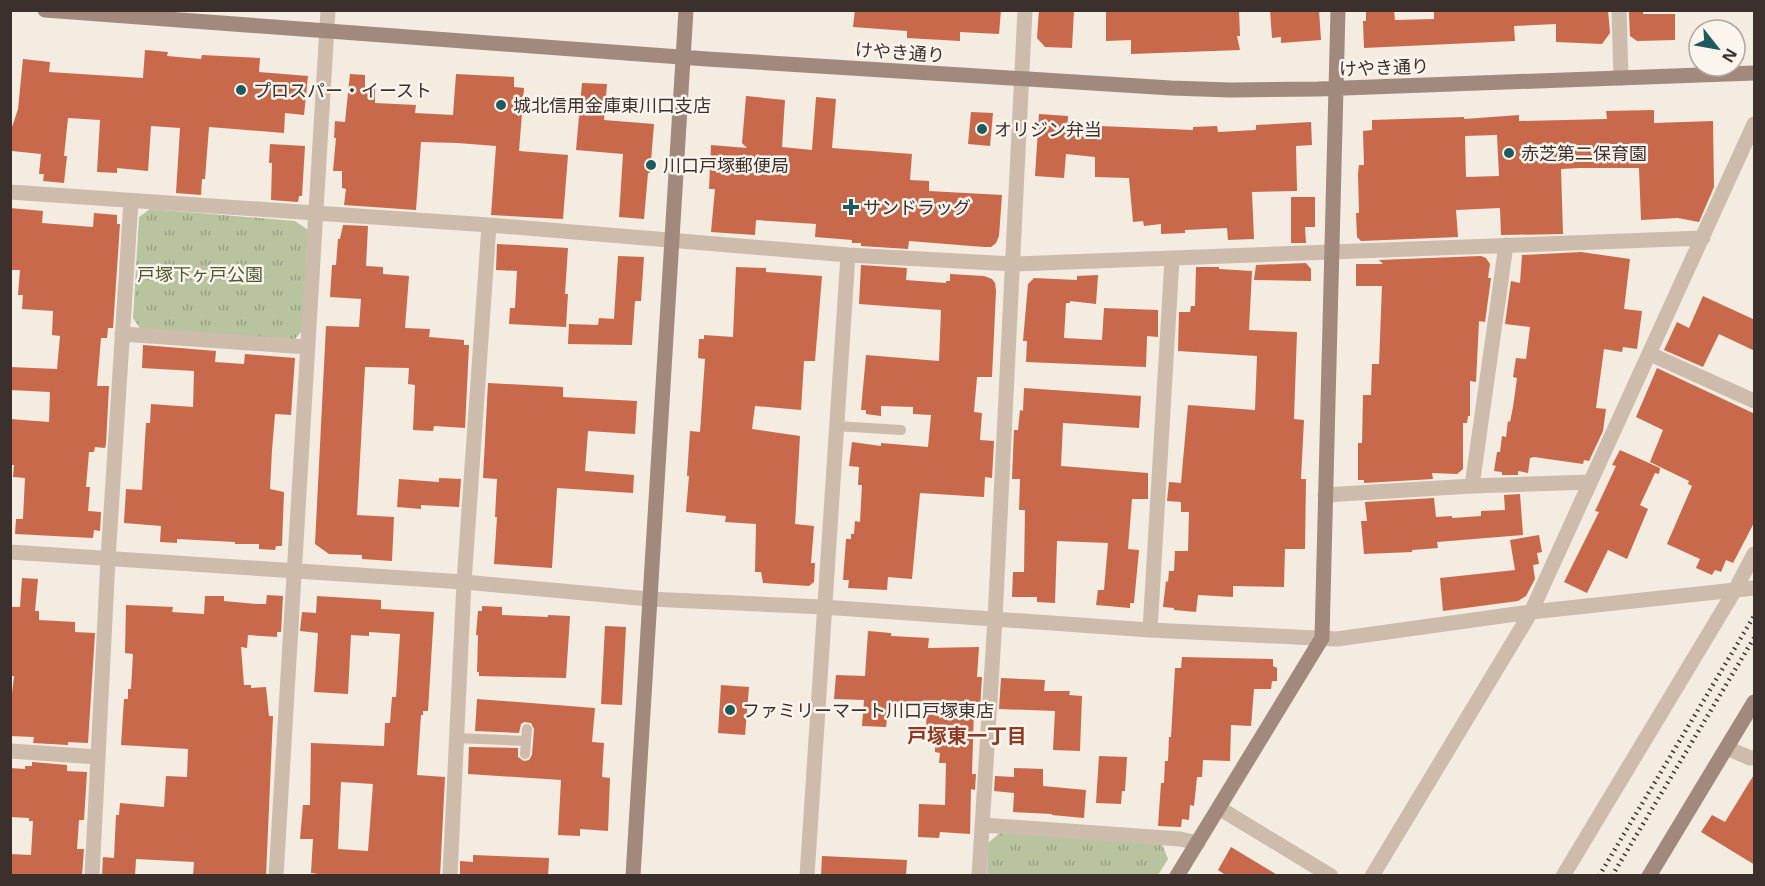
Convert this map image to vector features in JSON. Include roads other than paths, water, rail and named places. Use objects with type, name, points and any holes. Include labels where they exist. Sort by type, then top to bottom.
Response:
[{"type":"street","name":"けやき通り","points":[[45,10],[684,58],[1218,90],[1755,73]]},
{"type":"street","points":[[276,876],[328,10]]},
{"type":"street","points":[[633,876],[686,10]]},
{"type":"street","points":[[979,876],[995,619],[1025,10]]},
{"type":"street","points":[[1177,876],[1322,638],[1338,10]]},
{"type":"street","points":[[1619,10],[1621,78]]},
{"type":"street","points":[[1372,876],[1532,612],[1755,123]]},
{"type":"street","points":[[10,192],[489,225],[848,255],[1013,264],[1172,260],[1332,251],[1703,238]]},
{"type":"street","points":[[92,876],[108,559],[131,201]]},
{"type":"street","points":[[450,876],[464,582],[489,225]]},
{"type":"street","points":[[1472,486],[1506,245]]},
{"type":"street","points":[[807,876],[848,255]]},
{"type":"street","points":[[1150,630],[1172,260]]},
{"type":"street","points":[[122,334],[307,347]]},
{"type":"street","points":[[1650,354],[1755,401]]},
{"type":"street","points":[[1325,495],[1590,482]]},
{"type":"street","points":[[10,552],[464,582],[650,599],[823,607],[1150,630],[1337,639],[1532,612],[1755,588]]},
{"type":"street","points":[[1563,876],[1755,554]]},
{"type":"street","points":[[1649,876],[1755,702]]},
{"type":"street","points":[[1727,748],[1755,758]]},
{"type":"street","points":[[10,751],[98,757]]},
{"type":"street","points":[[1219,808],[1331,876]]},
{"type":"street","points":[[982,825],[1180,839],[1198,843]]},
{"type":"lane","points":[[836,426],[901,430]]},
{"type":"lane","points":[[525,754],[527,729]]},
{"type":"lane","points":[[457,738],[526,741]]},
{"type":"railway","points":[[1599,876],[1754,616]]},
{"type":"railway","points":[[1612,876],[1754,638]]},
{"type":"place","name":"プロスパー・イースト","points":[[241,90]]},
{"type":"place","name":"城北信用金庫東川口支店","points":[[501,105]]},
{"type":"place","name":"オリジン弁当","points":[[982,129]]},
{"type":"place","name":"赤芝第二保育園","points":[[1509,153]]},
{"type":"place","name":"川口戸塚郵便局","points":[[651,165]]},
{"type":"place","name":"サンドラッグ","points":[[851,207]]},
{"type":"place","name":"ファミリーマート川口戸塚東店","points":[[730,710]]},
{"type":"district","name":"戸塚東一丁目","points":[[967,735]]},
{"type":"park label","name":"戸塚下ヶ戸公園","points":[[200,274]]}]
